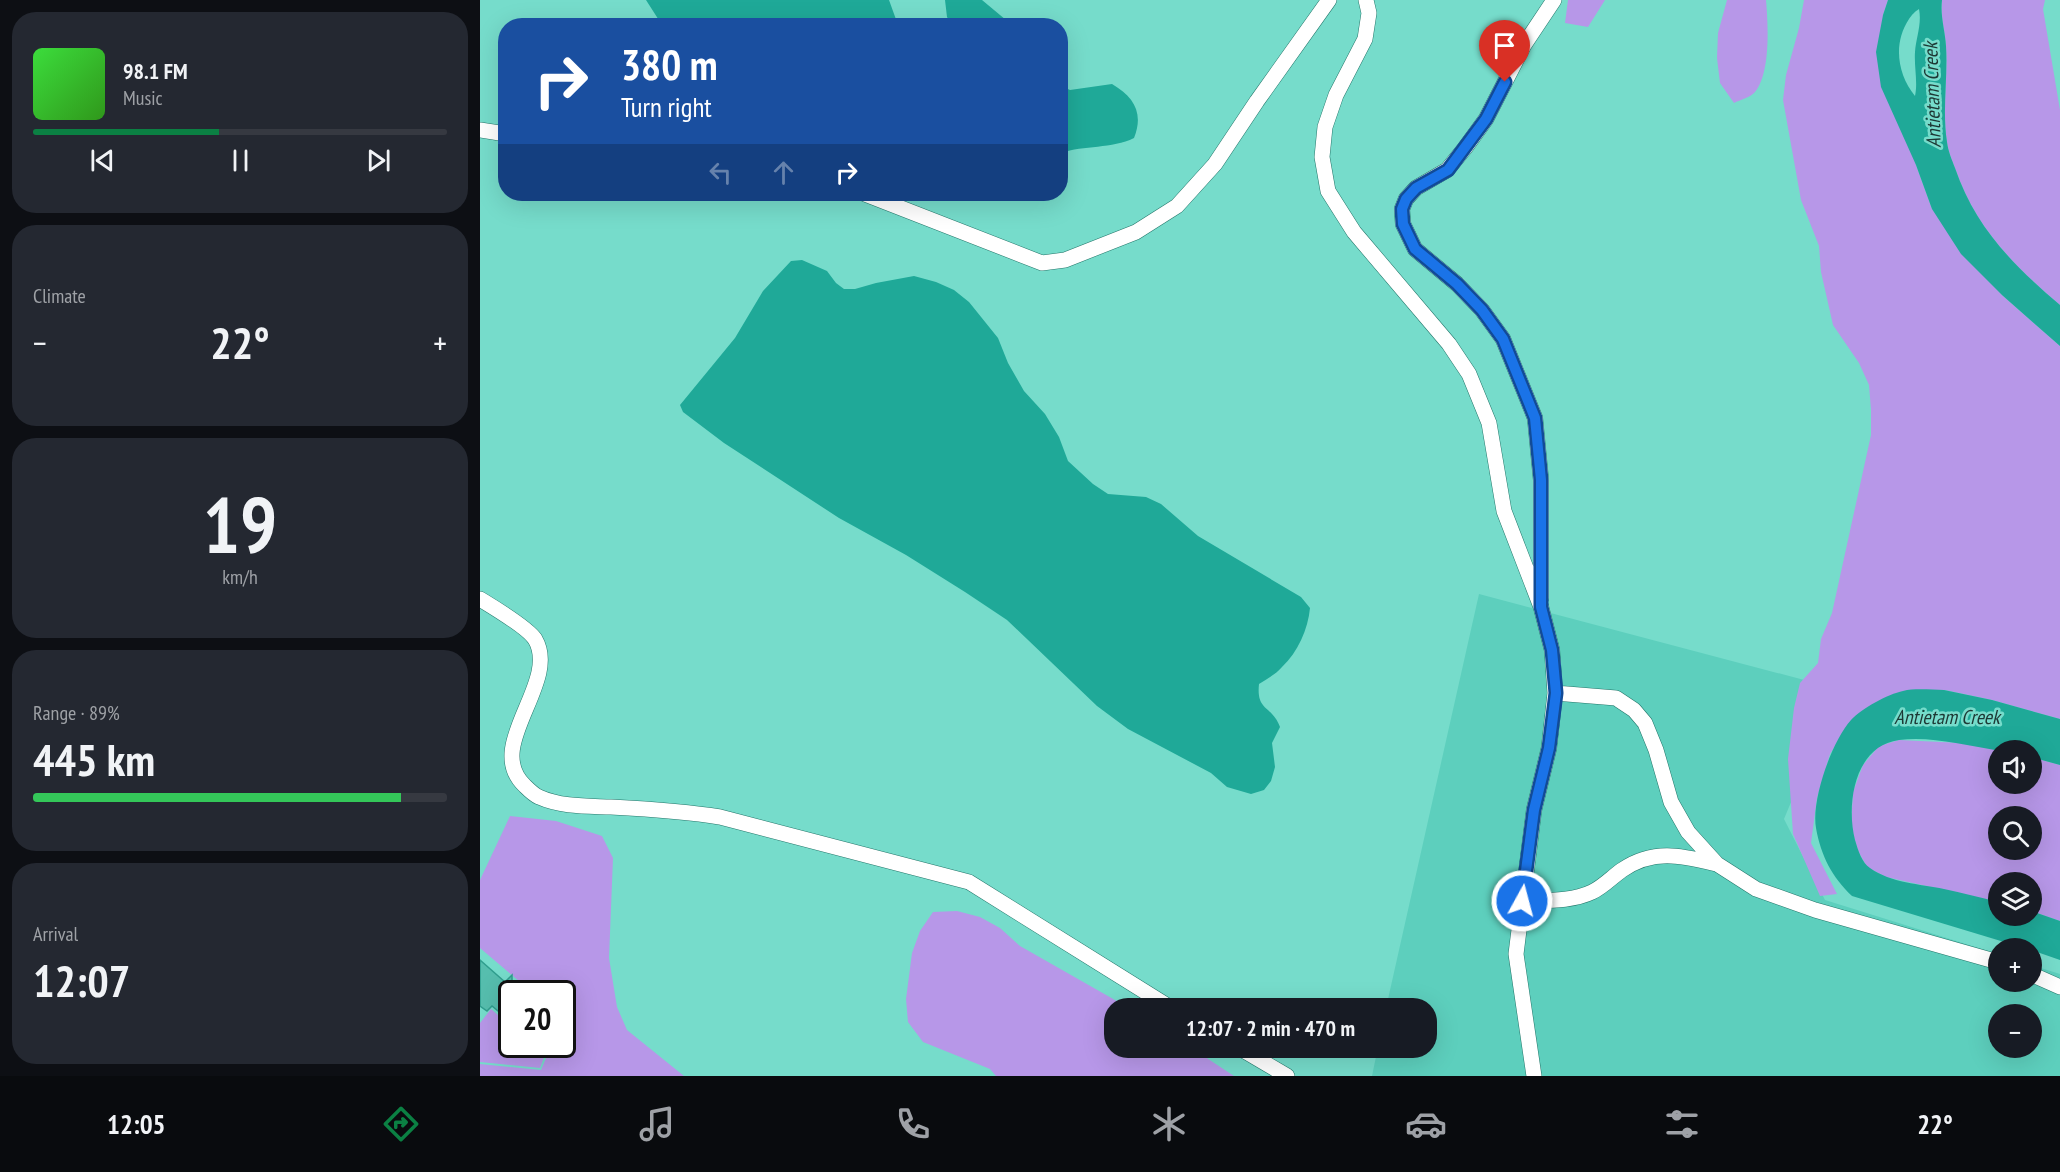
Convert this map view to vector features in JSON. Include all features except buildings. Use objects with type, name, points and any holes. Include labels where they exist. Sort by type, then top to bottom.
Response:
[{"type":"lane","points":[[883,201],[1042,263],[1065,260],[1136,232],[1177,206],[1215,164],[1257,100],[1329,0]]},
{"type":"lane","points":[[1366,0],[1369,13],[1365,39],[1336,94],[1325,127],[1322,157],[1328,191],[1354,232],[1449,344],[1469,374],[1489,423],[1504,511],[1541,607],[1552,650],[1556,693],[1549,748],[1534,810],[1516,954],[1534,1076]]},
{"type":"lane","points":[[1541,607],[1541,480],[1535,418],[1503,339],[1482,310],[1457,284],[1415,249],[1403,224],[1402,209],[1406,199],[1416,188],[1448,170],[1465,148],[1486,119],[1524,45],[1554,0]]},
{"type":"lane","points":[[480,130],[498,133]]},
{"type":"lane","points":[[480,599],[510,617],[535,639],[540,657],[538,678],[521,718],[513,745],[513,767],[520,781],[537,797],[561,804],[686,811],[720,817],[969,882],[1156,998]]},
{"type":"lane","points":[[1556,693],[1616,698],[1634,710],[1645,723],[1656,750],[1671,802],[1688,832],[1717,864],[1756,889],[1815,910],[1988,959]]},
{"type":"lane","points":[[1522,901],[1568,899],[1593,892],[1624,868],[1650,857],[1676,855],[1717,864]]},
{"type":"lane","points":[[2042,979],[2060,987]]},
{"type":"lane","points":[[1257,1058],[1287,1076]]},
{"type":"shaded area","points":[[1568,0],[1605,0],[1588,27],[1565,23]]},
{"type":"shaded area","points":[[1727,0],[1766,0],[1767,10],[1768,34],[1764,73],[1753,94],[1734,103],[1720,83],[1717,58],[1718,33]]},
{"type":"shaded area","points":[[1804,0],[1888,0],[1883,15],[1916,165],[1932,209],[2002,295],[2060,346],[2060,719],[1945,690],[1851,721],[1830,754],[1817,798],[1811,843],[1837,894],[1820,896],[1793,834],[1788,759],[1794,708],[1800,683],[1818,663],[1821,639],[1832,613],[1871,435],[1871,410],[1869,385],[1859,363],[1833,325],[1821,272],[1819,246],[1801,200],[1783,100],[1786,75]]},
{"type":"shaded area","points":[[1942,0],[2045,0],[2043,9],[2060,110],[2060,305],[1997,244],[1973,209],[1963,189],[1948,149]]},
{"type":"shaded area","points":[[1479,594],[1838,689],[1784,819],[1825,900],[1988,951],[1988,992],[2042,992],[2042,968],[2060,974],[2060,1076],[1372,1076],[1376,1058],[1437,1058],[1437,998],[1388,998]]},
{"type":"shaded area","points":[[1899,740],[1962,743],[1988,748],[1988,794],[2042,794],[2042,760],[2060,765],[2060,921],[2042,915],[2042,872],[1988,872],[1988,900],[1886,877],[1867,867],[1858,851],[1851,826],[1853,792],[1863,765],[1879,746]]},
{"type":"shaded area","points":[[510,816],[556,821],[602,836],[613,858],[609,958],[617,1007],[627,1030],[684,1076],[480,1076],[480,1064],[541,1070],[546,1058],[576,1058],[576,980],[518,980],[480,948],[480,880]]},
{"type":"shaded area","points":[[957,911],[980,917],[1000,928],[1020,946],[1111,998],[1104,998],[1104,1058],[1207,1058],[1234,1076],[996,1076],[990,1069],[923,1042],[908,1022],[906,999],[912,953],[920,931],[933,912]]},
{"type":"shaded area","points":[[491,1009],[498,1015],[498,1058],[544,1058],[540,1068],[480,1062],[480,1023]]},
{"type":"water","points":[[646,0],[889,0],[895,18],[658,18]]},
{"type":"water","points":[[945,0],[982,0],[1004,18],[948,18]]},
{"type":"water","name":"Antietam Creek","points":[[1888,0],[1942,0],[1946,58],[1946,130],[1950,155],[1973,209],[1997,244],[2060,305],[2060,346],[2002,295],[1961,254],[1932,209],[1916,165],[1881,87],[1876,52]],"holes":[[[1919,9],[1915,52],[1915,96],[1904,78],[1899,48],[1909,19]]]},
{"type":"water","points":[[1112,84],[1120,89],[1131,100],[1137,113],[1138,121],[1134,138],[1117,144],[1068,151],[1068,89]]},
{"type":"water","points":[[802,260],[827,271],[844,289],[855,289],[914,276],[954,290],[969,302],[998,338],[1008,363],[1024,391],[1045,414],[1059,437],[1068,461],[1093,484],[1108,494],[1146,497],[1161,504],[1198,536],[1301,597],[1310,608],[1301,640],[1280,670],[1259,684],[1262,704],[1277,720],[1280,727],[1272,743],[1275,767],[1271,781],[1264,790],[1251,794],[1227,787],[1211,773],[1128,729],[1097,706],[1007,620],[906,555],[839,518],[724,443],[683,412],[680,405],[735,338],[763,291],[791,261]]},
{"type":"water","name":"Antietam Creek","points":[[1913,690],[1944,690],[1992,700],[2060,719],[2060,765],[2042,760],[2042,740],[1988,740],[1988,749],[1923,739],[1899,740],[1884,745],[1872,753],[1863,765],[1853,795],[1852,826],[1861,856],[1867,866],[1887,877],[1988,900],[1988,926],[2042,926],[2042,915],[2060,921],[2060,960],[2042,954],[2042,938],[1991,938],[1852,896],[1833,874],[1821,848],[1815,816],[1824,771],[1830,756],[1844,730],[1861,711],[1890,695]]},
{"type":"route","points":[[1505,82],[1486,119],[1448,170],[1416,188],[1406,199],[1402,209],[1403,224],[1415,249],[1457,284],[1482,310],[1503,339],[1535,418],[1541,480],[1541,607],[1552,650],[1556,693],[1549,748],[1534,810],[1522,901]]}]
